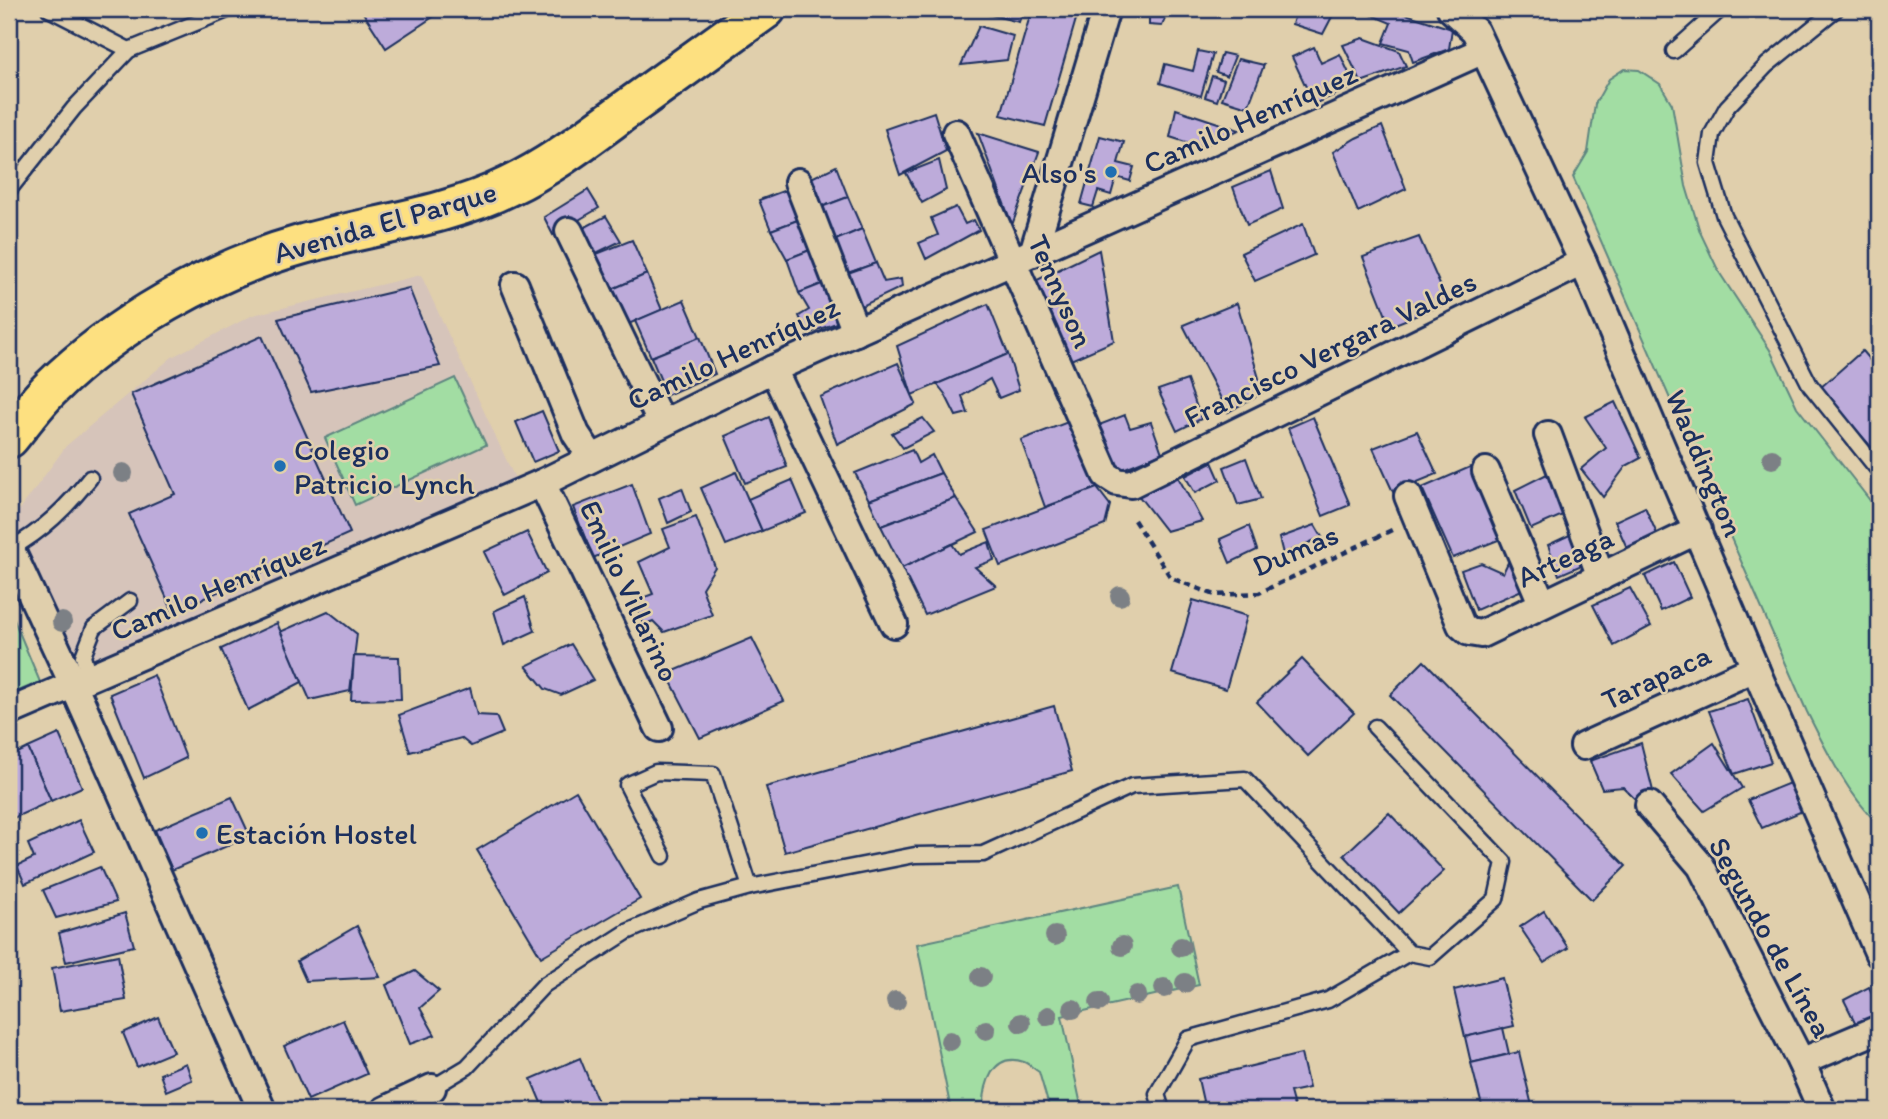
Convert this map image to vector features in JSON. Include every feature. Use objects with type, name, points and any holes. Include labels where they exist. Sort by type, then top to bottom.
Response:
[{"type":"main road","name":"Avenida El Parque","points":[[9,438],[50,389],[93,353],[179,296],[231,270],[299,245],[470,202],[508,186],[559,158],[766,9]]},
{"type":"street","points":[[1022,257],[1106,9]]},
{"type":"street","name":"Waddington","points":[[1451,9],[1475,31],[1583,262],[1879,954]]},
{"type":"street","name":"Camilo Henríquez","points":[[9,712],[542,483],[773,369],[1484,50]]},
{"type":"street","name":"Tennyson","points":[[956,133],[1022,257],[1106,475]]},
{"type":"street","points":[[798,182],[856,332]]},
{"type":"street","points":[[569,231],[661,422]]},
{"type":"street","name":"Francisco Vergara Valdes","points":[[1106,475],[1117,482],[1131,484],[1583,262]]},
{"type":"street","points":[[515,285],[576,435],[592,458]]},
{"type":"street","points":[[773,369],[894,624]]},
{"type":"street","points":[[1548,435],[1601,577]]},
{"type":"street","points":[[1486,471],[1542,603]]},
{"type":"street","name":"Emilio Villarino","points":[[542,483],[659,728]]},
{"type":"street","name":"Arteaga","points":[[1413,507],[1461,625],[1469,632],[1481,635],[1542,603],[1698,530]]},
{"type":"street","points":[[10,547],[82,682],[262,1110]]},
{"type":"street","name":"Tarapaca","points":[[1584,746],[1755,668]]},
{"type":"street","name":"Segundo de Línea","points":[[1649,805],[1701,866],[1801,1062],[1822,1110]]},
{"type":"street","points":[[1801,1062],[1879,1029]]},
{"type":"street","points":[[385,1110],[432,1088]]},
{"type":"lane","points":[[9,190],[74,108],[129,50],[230,9]]},
{"type":"lane","points":[[1674,51],[1721,9]]},
{"type":"lane","points":[[1836,9],[1766,65],[1727,107],[1712,134],[1708,163],[1724,216],[1810,385],[1879,471]]},
{"type":"lane","points":[[56,10],[129,50]]},
{"type":"lane","points":[[10,547],[30,538],[68,506],[90,478]]},
{"type":"lane","points":[[82,682],[83,656],[94,628],[130,601]]},
{"type":"lane","points":[[432,1088],[467,1067],[544,985],[627,932],[699,901],[750,887],[915,855],[983,854],[1132,786],[1245,779],[1409,953],[1430,957],[1496,899],[1504,862],[1375,727]]},
{"type":"lane","points":[[663,856],[627,785],[656,772],[713,774],[750,887]]},
{"type":"lane","points":[[1162,1110],[1157,1094],[1188,1039],[1328,1000],[1409,953]]},
{"type":"path","name":"Dumas","points":[[1134,520],[1171,578],[1214,595],[1259,593],[1413,507]]},
{"type":"shaded area","name":"Colegio Patricio Lynch","points":[[421,275],[518,485],[72,670],[13,519],[66,446],[172,357],[253,315]]},
{"type":"green space","points":[[1624,69],[1639,70],[1660,84],[1672,104],[1686,186],[1700,232],[1719,272],[1770,350],[1797,407],[1879,512],[1879,825],[1847,786],[1807,712],[1573,177],[1588,152],[1595,104],[1609,79]]},
{"type":"green space","points":[[455,378],[486,445],[355,505],[325,438]]},
{"type":"green space","points":[[9,608],[40,682],[9,695]]},
{"type":"green space","points":[[1178,887],[1199,985],[1062,1016],[1082,1110],[1050,1110],[1039,1072],[1024,1062],[1013,1060],[1004,1061],[992,1073],[985,1091],[984,1110],[951,1110],[917,944]]},
{"type":"building","points":[[445,9],[386,48],[362,11]]},
{"type":"building","points":[[989,9],[1023,9],[1019,22],[987,14]]},
{"type":"building","points":[[1032,9],[1079,9],[1045,126],[1001,115]]},
{"type":"building","points":[[1137,9],[1169,9],[1162,26],[1149,25],[1149,17],[1136,17]]},
{"type":"building","points":[[1297,9],[1336,9],[1323,34],[1292,24]]},
{"type":"building","points":[[1370,9],[1390,9],[1452,29],[1449,49],[1413,62],[1409,50],[1383,43],[1391,23],[1369,14]]},
{"type":"building","points":[[979,26],[1013,36],[1007,60],[961,65]]},
{"type":"building","points":[[1363,38],[1399,51],[1406,66],[1361,82],[1343,45]]},
{"type":"building","points":[[1314,47],[1321,63],[1340,54],[1355,86],[1314,104],[1292,57]]},
{"type":"building","points":[[1198,51],[1213,54],[1201,96],[1160,83],[1165,64],[1193,71]]},
{"type":"building","points":[[1222,53],[1235,56],[1227,76],[1216,72]]},
{"type":"building","points":[[1238,59],[1264,65],[1248,107],[1222,99]]},
{"type":"building","points":[[1212,76],[1224,80],[1217,101],[1205,97]]},
{"type":"building","points":[[1176,109],[1239,130],[1201,147],[1170,137]]},
{"type":"building","points":[[934,112],[946,151],[900,175],[885,129]]},
{"type":"building","points":[[1382,126],[1406,189],[1358,212],[1333,152]]},
{"type":"building","points":[[978,133],[1039,152],[1012,225]]},
{"type":"building","name":"Also's","points":[[1100,136],[1124,142],[1118,163],[1134,167],[1130,181],[1116,177],[1111,195],[1098,191],[1093,207],[1081,204]]},
{"type":"building","points":[[939,160],[946,190],[922,203],[906,173]]},
{"type":"building","points":[[836,166],[848,197],[816,209],[805,181]]},
{"type":"building","points":[[1271,171],[1283,209],[1247,225],[1233,187]]},
{"type":"building","points":[[791,188],[803,218],[771,230],[759,200]]},
{"type":"building","points":[[588,190],[599,208],[553,235],[544,217]]},
{"type":"building","points":[[848,197],[862,229],[831,242],[816,209]]},
{"type":"building","points":[[956,207],[965,224],[974,220],[979,230],[926,259],[919,243],[938,235],[931,218]]},
{"type":"building","points":[[606,216],[621,241],[588,257],[576,232]]},
{"type":"building","points":[[803,218],[815,248],[787,259],[771,230]]},
{"type":"building","points":[[1303,224],[1314,255],[1255,281],[1241,253]]},
{"type":"building","points":[[862,229],[876,263],[845,274],[831,242]]},
{"type":"building","points":[[1419,237],[1448,303],[1390,326],[1363,257]]},
{"type":"building","points":[[632,240],[647,274],[610,290],[594,255]]},
{"type":"building","points":[[815,248],[832,280],[799,293],[787,259]]},
{"type":"building","points":[[1099,250],[1114,341],[1064,363],[1029,284]]},
{"type":"building","points":[[876,263],[884,282],[901,279],[902,287],[858,308],[845,274]]},
{"type":"building","points":[[647,274],[662,310],[626,325],[610,290]]},
{"type":"building","points":[[832,280],[844,320],[807,334],[799,316],[809,310],[799,293]]},
{"type":"building","points":[[409,288],[440,366],[311,392],[278,319]]},
{"type":"building","points":[[684,300],[700,337],[651,357],[635,321]]},
{"type":"building","points":[[1237,303],[1263,392],[1228,412],[1183,325]]},
{"type":"building","points":[[988,304],[1008,354],[912,395],[897,346]]},
{"type":"building","points":[[262,336],[350,533],[173,612],[129,514],[175,494],[131,394]]},
{"type":"building","points":[[700,337],[715,374],[667,395],[651,357]]},
{"type":"building","points":[[1862,351],[1879,371],[1879,456],[1820,388]]},
{"type":"building","points":[[1008,354],[1019,390],[999,398],[990,379],[962,396],[968,413],[956,416],[937,384]]},
{"type":"building","points":[[898,363],[916,404],[837,444],[820,397]]},
{"type":"building","points":[[1187,380],[1201,419],[1177,431],[1158,390]]},
{"type":"building","points":[[1615,402],[1641,458],[1626,466],[1603,497],[1581,469],[1606,448],[1585,417]]},
{"type":"building","points":[[542,411],[559,451],[533,462],[516,422]]},
{"type":"building","points":[[1125,415],[1130,428],[1151,422],[1162,453],[1118,471],[1099,425]]},
{"type":"building","points":[[769,417],[787,467],[745,483],[725,436]]},
{"type":"building","points":[[1313,417],[1350,505],[1323,516],[1288,428]]},
{"type":"building","points":[[923,418],[934,432],[903,448],[892,433]]},
{"type":"building","points":[[1073,420],[1097,488],[1045,507],[1021,440]]},
{"type":"building","points":[[1417,431],[1437,474],[1393,492],[1373,448]]},
{"type":"building","points":[[912,450],[918,463],[932,455],[941,473],[869,500],[855,473]]},
{"type":"building","points":[[1246,458],[1261,499],[1238,505],[1224,467]]},
{"type":"building","points":[[1212,462],[1220,480],[1195,493],[1185,476]]},
{"type":"building","points":[[1477,464],[1511,535],[1453,558],[1422,488]]},
{"type":"building","points":[[736,472],[762,531],[726,545],[701,488]]},
{"type":"building","points":[[941,473],[956,498],[881,526],[869,500]]},
{"type":"building","points":[[1549,473],[1565,514],[1531,529],[1515,490]]},
{"type":"building","points":[[1178,477],[1202,521],[1166,531],[1138,495]]},
{"type":"building","points":[[792,480],[806,513],[762,531],[748,499]]},
{"type":"building","points":[[632,484],[650,534],[593,558],[573,507]]},
{"type":"building","points":[[682,488],[691,512],[668,523],[659,498]]},
{"type":"building","points":[[1097,488],[1110,505],[1105,525],[1000,566],[986,530]]},
{"type":"building","points":[[956,498],[978,532],[902,568],[881,526]]},
{"type":"building","points":[[1645,507],[1657,534],[1627,548],[1615,521]]},
{"type":"building","points":[[696,517],[715,567],[702,588],[712,615],[664,632],[653,621],[644,625],[634,601],[653,594],[639,562],[670,547],[663,529]]},
{"type":"building","points":[[1315,525],[1322,537],[1283,554],[1279,538]]},
{"type":"building","points":[[1249,526],[1257,550],[1230,563],[1220,539]]},
{"type":"building","points":[[527,532],[547,573],[505,595],[484,552]]},
{"type":"building","points":[[1574,533],[1584,564],[1559,575],[1548,545]]},
{"type":"building","points":[[989,542],[994,560],[975,567],[996,586],[925,615],[902,568],[952,544],[959,554]]},
{"type":"building","points":[[1512,554],[1531,586],[1476,610],[1461,570],[1481,563],[1503,573]]},
{"type":"building","points":[[1674,562],[1690,597],[1661,611],[1645,576]]},
{"type":"building","points":[[1630,588],[1651,626],[1614,646],[1593,605]]},
{"type":"building","points":[[525,597],[535,631],[504,645],[494,611]]},
{"type":"building","points":[[1193,600],[1247,616],[1226,689],[1172,673]]},
{"type":"building","points":[[328,611],[357,634],[350,691],[310,700],[280,632]]},
{"type":"building","points":[[277,623],[302,682],[248,710],[221,649]]},
{"type":"building","points":[[752,638],[784,701],[700,738],[667,674]]},
{"type":"building","points":[[571,644],[593,680],[561,695],[545,689],[526,666]]},
{"type":"building","points":[[354,656],[399,657],[401,699],[351,700]]},
{"type":"building","points":[[1302,659],[1354,713],[1308,756],[1257,702]]},
{"type":"building","points":[[1424,661],[1626,866],[1592,900],[1390,695]]},
{"type":"building","points":[[154,675],[186,758],[144,778],[110,694]]},
{"type":"building","points":[[470,688],[477,715],[496,716],[503,733],[471,746],[461,738],[410,752],[399,715]]},
{"type":"building","points":[[1748,699],[1771,762],[1734,774],[1709,711]]},
{"type":"building","points":[[1054,706],[1072,771],[785,852],[766,787]]},
{"type":"building","points":[[59,734],[82,787],[51,801],[28,748]]},
{"type":"building","points":[[1641,743],[1653,791],[1636,800],[1623,787],[1602,789],[1590,761]]},
{"type":"building","points":[[1714,743],[1742,788],[1704,811],[1671,774]]},
{"type":"building","points":[[28,748],[51,801],[9,820],[9,757]]},
{"type":"building","points":[[1792,782],[1805,810],[1762,828],[1748,800]]},
{"type":"building","points":[[576,791],[640,899],[541,957],[477,850]]},
{"type":"building","name":"Estación Hostel","points":[[232,797],[250,836],[172,870],[155,830]]},
{"type":"building","points":[[1389,813],[1444,871],[1399,913],[1344,855]]},
{"type":"building","points":[[79,820],[94,852],[25,884],[17,866],[34,858],[28,844]]},
{"type":"building","points":[[100,867],[116,902],[56,918],[43,890]]},
{"type":"building","points":[[1544,911],[1568,948],[1544,963],[1520,927]]},
{"type":"building","points":[[125,913],[134,946],[66,962],[59,933]]},
{"type":"building","points":[[357,926],[380,977],[306,981],[297,961]]},
{"type":"building","points":[[118,955],[126,1000],[60,1011],[52,968]]},
{"type":"building","points":[[415,971],[439,991],[420,1008],[435,1035],[410,1044],[386,985]]},
{"type":"building","points":[[1502,978],[1514,1026],[1465,1037],[1454,990]]},
{"type":"building","points":[[1869,987],[1879,1007],[1879,1020],[1859,1030],[1844,1000]]},
{"type":"building","points":[[158,1017],[173,1052],[137,1067],[123,1033]]},
{"type":"building","points":[[343,1020],[367,1074],[308,1100],[284,1046]]},
{"type":"building","points":[[1503,1028],[1509,1054],[1471,1063],[1465,1037]]},
{"type":"building","points":[[1519,1052],[1533,1110],[1483,1110],[1471,1063]]},
{"type":"building","points":[[1301,1054],[1309,1088],[1290,1092],[1295,1110],[1238,1110],[1237,1103],[1205,1110],[1198,1079]]},
{"type":"building","points":[[580,1058],[601,1110],[544,1110],[531,1079]]},
{"type":"building","points":[[186,1063],[192,1080],[166,1091],[160,1074]]},
{"type":"place","name":"Also's","points":[[1111,172]]},
{"type":"place","name":"Colegio Patricio Lynch","points":[[280,466]]},
{"type":"place","name":"Estación Hostel","points":[[202,833]]}]
